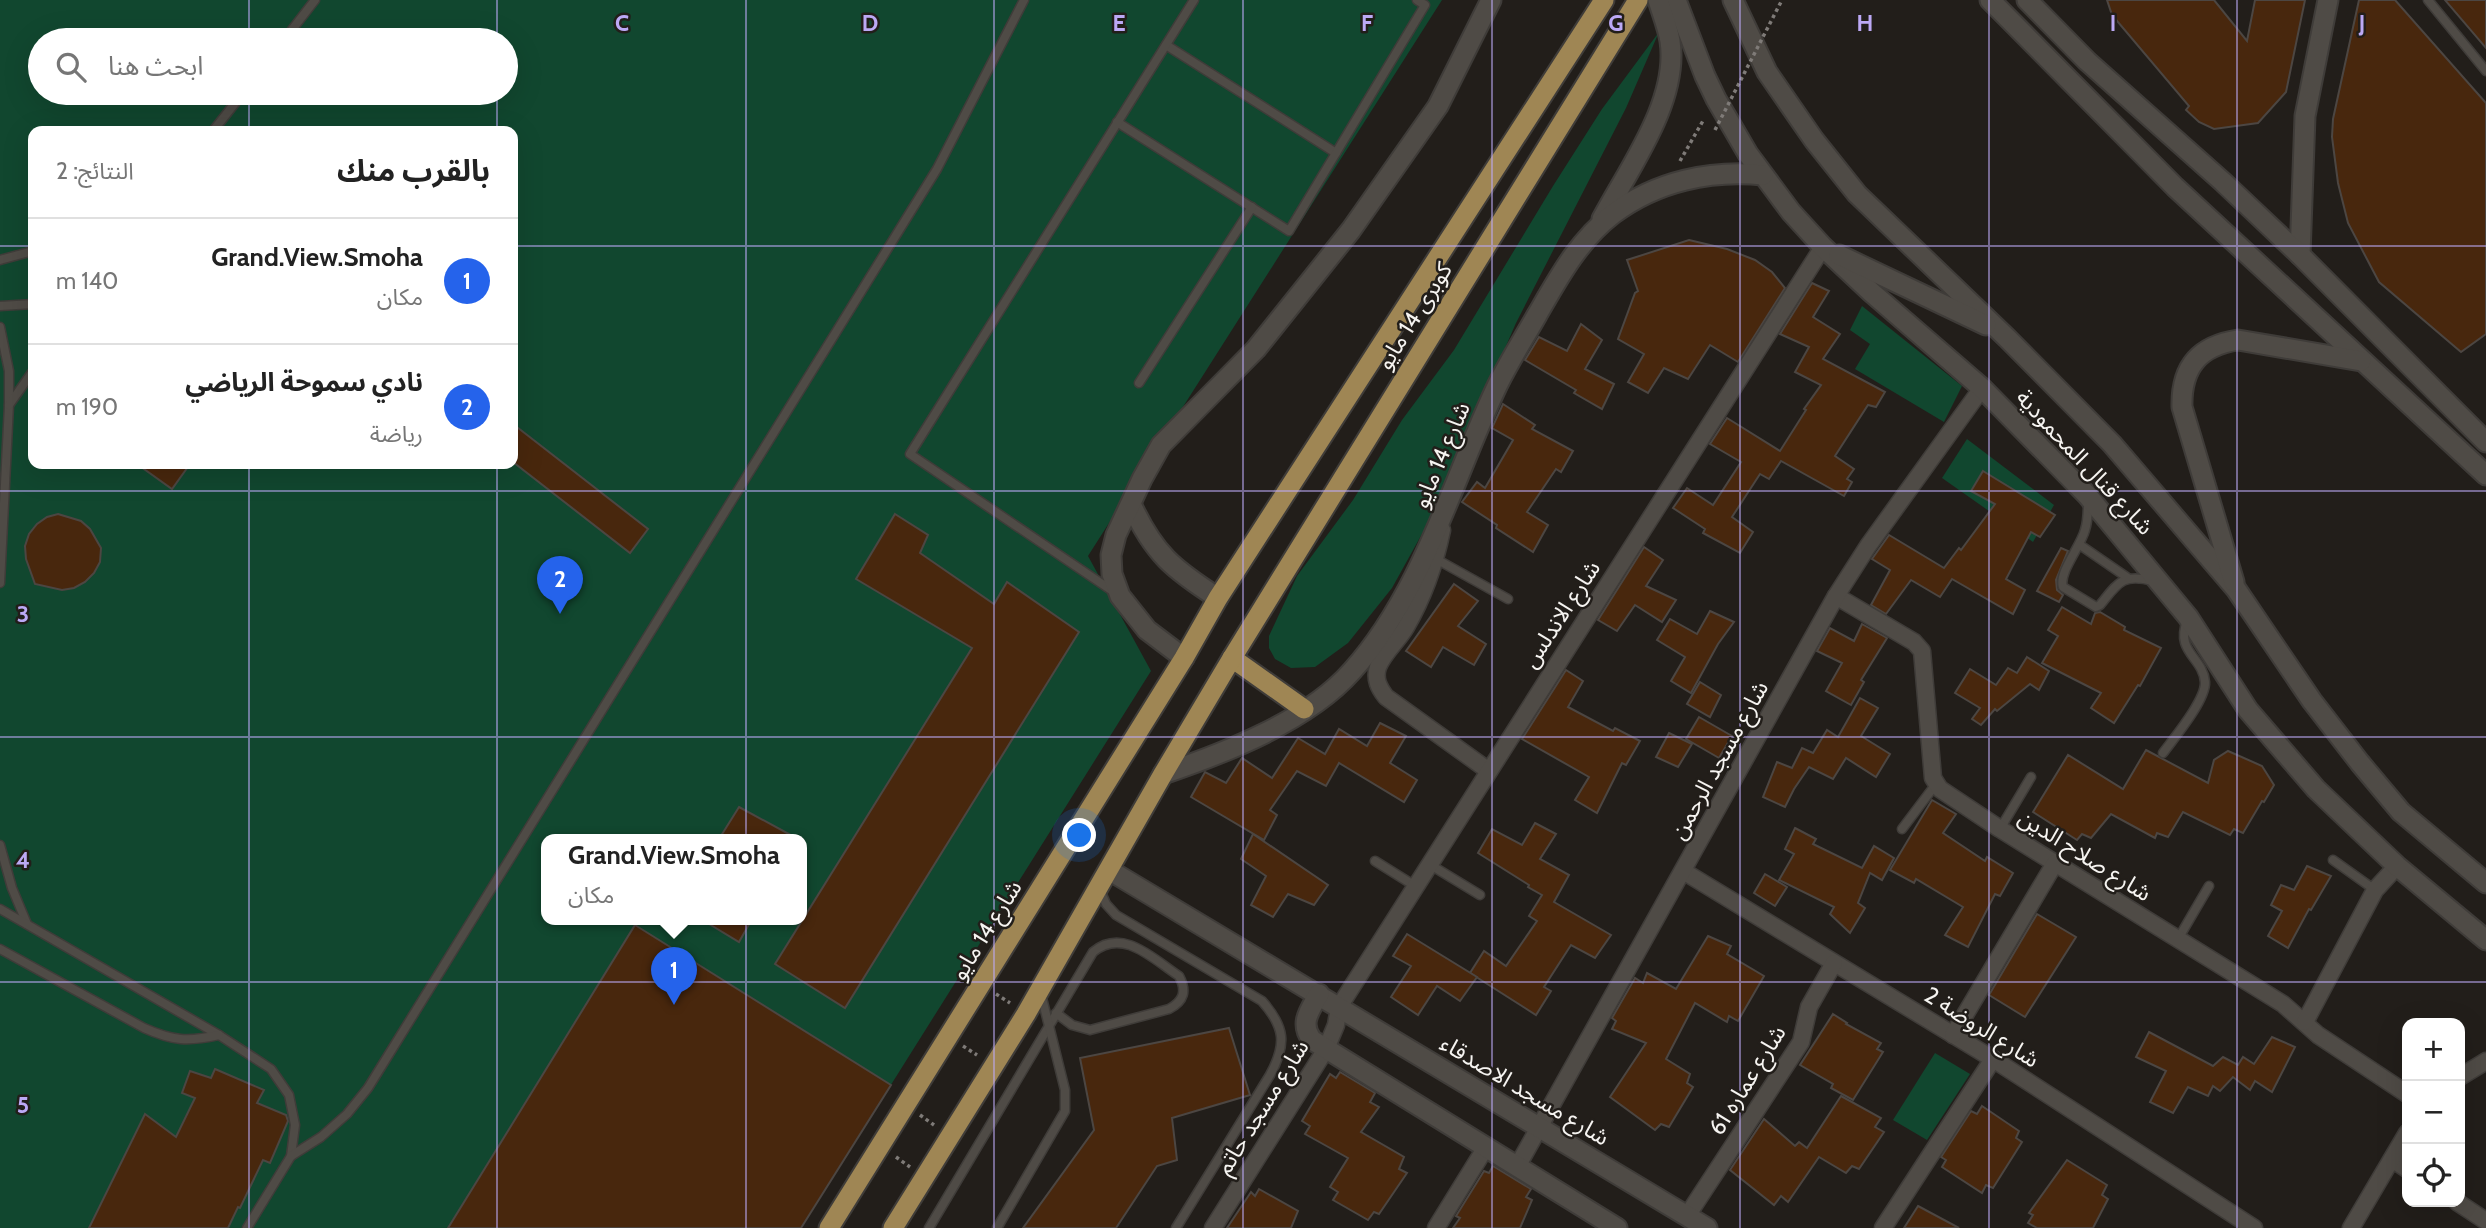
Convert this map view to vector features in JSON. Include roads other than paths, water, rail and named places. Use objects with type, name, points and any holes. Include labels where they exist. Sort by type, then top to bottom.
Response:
[{"type":"main road","name":"كوبرى 14 مايو","points":[[1218,598],[1604,0]]},
{"type":"main road","points":[[1596,229],[1651,129],[1665,93],[1671,61],[1670,41],[1658,0]]},
{"type":"main road","name":"شارع قنال المحمودية","points":[[1676,0],[1716,99],[1748,154],[1791,212],[1822,247],[1982,388],[2087,495],[2188,617],[2248,710],[2316,789],[2397,866],[2486,940]]},
{"type":"main road","name":"شارع قنال المحمودية","points":[[1733,0],[1768,72],[1814,141],[1857,194],[2000,331],[2112,444],[2236,589],[2312,701],[2360,763],[2402,812],[2486,883]]},
{"type":"main road","points":[[1990,0],[2175,187],[2486,475]]},
{"type":"main road","points":[[2027,0],[2087,61],[2223,182],[2300,255],[2486,442]]},
{"type":"main road","points":[[2300,255],[2305,116],[2328,0]]},
{"type":"main road","points":[[1184,658],[1147,630],[1120,596],[1112,574],[1111,555],[1116,536],[1161,444],[1255,349],[1351,230],[1438,106],[1486,2]]},
{"type":"main road","name":"كوبرى 14 مايو","points":[[1232,658],[1633,7]]},
{"type":"main road","name":"شارع 14 مايو","points":[[1163,774],[1235,748],[1304,709],[1350,673],[1367,653],[1404,596],[1445,510],[1499,382],[1566,265],[1596,229],[1633,201],[1666,186],[1718,174],[1763,175]]},
{"type":"main road","points":[[1822,247],[2000,331]]},
{"type":"main road","points":[[2236,589],[2182,407],[2181,391],[2186,375],[2194,361],[2206,349],[2221,342],[2238,340],[2362,362]]},
{"type":"main road","points":[[1131,504],[1147,538],[1167,561],[1218,598]]},
{"type":"main road","name":"شارع 14 مايو","points":[[829,1228],[1184,658],[1218,598]]},
{"type":"main road","points":[[893,1228],[1026,1014],[1232,658],[1304,709]]},
{"type":"main road","name":"شارع مسجد الاصدقاء","points":[[1109,870],[1707,1228]]},
{"type":"main road","points":[[1319,994],[1307,1016],[1306,1028],[1312,1040],[1617,1228]]},
{"type":"street","name":"شارع الاندلس","points":[[1339,1007],[1822,247]]},
{"type":"street","name":"شارع مسجد الرحمن","points":[[1517,1167],[1836,596],[1868,546],[1982,388]]},
{"type":"street","points":[[1445,510],[1436,559],[1423,595],[1405,629],[1382,660],[1377,679],[1385,698],[1489,771]]},
{"type":"street","points":[[1836,596],[1914,642],[1922,651],[1933,778],[1936,784]]},
{"type":"street","name":"شارع صلاح الدين","points":[[1936,784],[2000,829],[2283,1004],[2318,1035],[2402,1091]]},
{"type":"street","points":[[1953,1035],[2055,863]]},
{"type":"street","points":[[2305,1022],[2375,890],[2397,866]]},
{"type":"street","name":"شارع الروضة 2","points":[[1683,871],[1993,1059],[2253,1228]]},
{"type":"street","name":"شارع عماره 61","points":[[1687,1216],[1801,1041],[1809,1007],[1834,963]]},
{"type":"street","name":"شارع مسجد حاتم","points":[[1213,1228],[1326,1049],[1336,1025],[1339,1007]]},
{"type":"street","points":[[1883,1228],[1993,1059]]},
{"type":"street","points":[[2465,1074],[2486,1061]]},
{"type":"street","points":[[2351,1228],[2402,1142]]},
{"type":"street","points":[[1436,1228],[1486,1147]]},
{"type":"street","points":[[2392,1159],[2402,1166]]},
{"type":"street","points":[[2465,1207],[2486,1221]]},
{"type":"lane","points":[[291,1156],[321,1138],[347,1114],[368,1088],[937,169],[1024,0]]},
{"type":"lane","points":[[1120,596],[910,454],[1194,0]]},
{"type":"lane","points":[[1117,122],[1289,231],[1425,5],[1417,0]]},
{"type":"lane","points":[[2428,0],[2486,71]]},
{"type":"lane","points":[[293,28],[312,2]]},
{"type":"lane","points":[[1166,45],[1336,153]]},
{"type":"lane","points":[[218,126],[234,105]]},
{"type":"lane","points":[[1139,383],[1252,207]]},
{"type":"lane","points":[[0,260],[28,252]]},
{"type":"lane","points":[[0,306],[28,304]]},
{"type":"lane","points":[[0,327],[9,371],[0,583]]},
{"type":"lane","points":[[9,405],[28,378]]},
{"type":"lane","points":[[2087,495],[2086,529],[2061,582],[2067,591],[2096,607],[2100,606],[2116,583],[2128,578],[2154,581],[2165,588]]},
{"type":"lane","points":[[2080,545],[2128,578]]},
{"type":"lane","points":[[1436,559],[1508,599]]},
{"type":"lane","points":[[2163,753],[2204,691],[2202,673],[2183,640],[2188,617]]},
{"type":"lane","points":[[2000,829],[2031,777]]},
{"type":"lane","points":[[1902,829],[1936,784]]},
{"type":"lane","points":[[0,845],[12,888],[27,924]]},
{"type":"lane","points":[[2333,860],[2375,890]]},
{"type":"lane","points":[[1376,861],[1415,886]]},
{"type":"lane","points":[[1429,864],[1480,895]]},
{"type":"lane","points":[[2178,939],[2209,887]]},
{"type":"lane","points":[[1099,888],[1106,904],[1116,915],[1262,1001],[1276,1016],[1282,1036],[1280,1056],[1270,1075],[1176,1228]]},
{"type":"lane","points":[[0,909],[219,1035],[271,1069],[289,1095],[295,1125],[291,1156],[247,1228]]},
{"type":"lane","points":[[929,1228],[1056,1013],[1093,952],[1112,941],[1123,942],[1179,976],[1184,985],[1184,996],[1178,1004],[1169,1009],[1100,1028],[1081,1028],[1056,1013]]},
{"type":"lane","points":[[0,949],[144,1028],[168,1038],[194,1041],[219,1035]]},
{"type":"lane","points":[[997,1228],[1065,1111],[1065,1090],[1040,990]]},
{"type":"place","name":"نادي سموحة الرياضي","points":[[560,614]]},
{"type":"place","name":"Grand.View.Smoha","points":[[674,1005]]}]
